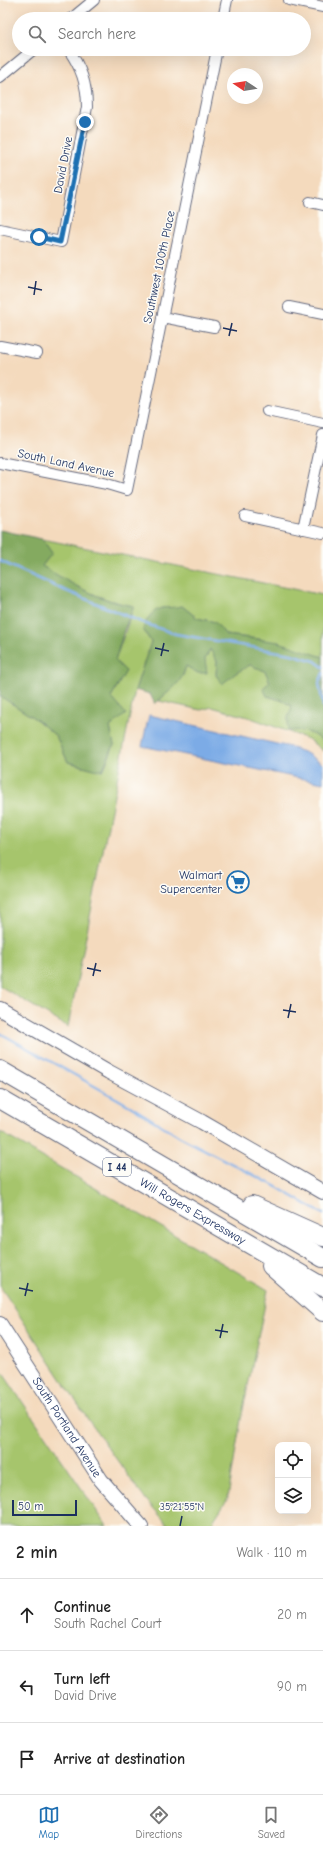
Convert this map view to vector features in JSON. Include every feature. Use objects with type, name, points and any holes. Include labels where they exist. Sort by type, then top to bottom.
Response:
[{"type":"highway","name":"Will Rogers Expressway","points":[[0,1070],[323,1258]]},
{"type":"highway","name":"Will Rogers Expressway","points":[[0,1099],[323,1287]]},
{"type":"highway","points":[[170,1169],[323,1237]]},
{"type":"highway","points":[[233,1235],[323,1312]]},
{"type":"main road","points":[[0,1009],[202,1122],[323,1192]]},
{"type":"main road","name":"South Portland Avenue","points":[[0,1324],[101,1480],[141,1526]]},
{"type":"street","points":[[79,12],[94,0]]},
{"type":"street","points":[[224,12],[227,0]]},
{"type":"street","points":[[289,0],[323,7]]},
{"type":"street","points":[[0,77],[26,56]]},
{"type":"street","name":"David Drive","points":[[0,229],[60,242],[87,107],[86,85],[78,63],[73,56]]},
{"type":"street","name":"Southwest 100th Place","points":[[127,490],[216,56]]},
{"type":"street","points":[[310,202],[323,205]]},
{"type":"street","points":[[289,307],[323,314]]},
{"type":"street","points":[[162,317],[214,327]]},
{"type":"street","points":[[0,346],[37,353]]},
{"type":"street","points":[[267,411],[323,423]]},
{"type":"street","points":[[303,529],[323,435]]},
{"type":"street","name":"South Land Avenue","points":[[0,463],[107,484],[127,490]]},
{"type":"street","points":[[245,516],[323,533]]},
{"type":"green space","points":[[0,530],[42,539],[52,553],[42,566],[97,596],[121,604],[134,606],[124,630],[115,661],[126,671],[111,697],[126,714],[110,727],[114,745],[102,771],[68,762],[56,736],[37,720],[0,696]]},
{"type":"green space","points":[[42,539],[323,595],[323,657],[259,639],[226,635],[215,622],[197,618],[182,606],[174,609],[161,608],[143,629],[151,642],[135,690],[68,1027],[0,986],[0,696],[37,720],[56,736],[68,762],[103,771],[114,745],[110,727],[111,697],[126,671],[115,661],[134,606],[121,604],[86,591],[42,566],[52,553]]},
{"type":"green space","points":[[182,606],[197,618],[215,622],[226,635],[279,642],[323,657],[323,742],[307,732],[298,730],[288,731],[288,718],[292,706],[281,700],[267,696],[263,688],[270,682],[265,671],[250,665],[236,673],[222,684],[216,675],[217,661],[210,649],[205,659],[207,673],[198,673],[186,666],[178,683],[155,704],[150,694],[135,690],[151,642],[143,629],[146,622],[152,613],[158,609]]},
{"type":"green space","points":[[210,649],[217,661],[216,675],[222,683],[250,665],[265,671],[270,682],[267,696],[281,700],[293,706],[288,718],[301,729],[318,737],[323,742],[323,751],[308,739],[251,718],[212,707],[201,710],[159,701],[183,676],[186,666],[198,673]]},
{"type":"green space","points":[[0,1132],[268,1290],[241,1419],[228,1498],[210,1526],[169,1526],[142,1495],[87,1418],[0,1286]]},
{"type":"green space","points":[[0,1369],[107,1526],[0,1526]]},
{"type":"water","points":[[149,715],[290,747],[306,753],[323,764],[323,783],[142,746]]},
{"type":"waterway","points":[[0,561],[64,590],[146,624],[176,634],[291,654],[315,661],[323,667]]},
{"type":"waterway","points":[[323,673],[319,683],[323,706]]},
{"type":"waterway","points":[[0,1033],[130,1106],[180,1137],[273,1185],[323,1214]]},
{"type":"place","name":"Walmart Supercenter","points":[[238,882]]},
{"type":"route","points":[[39,237],[60,242],[85,122]]}]
